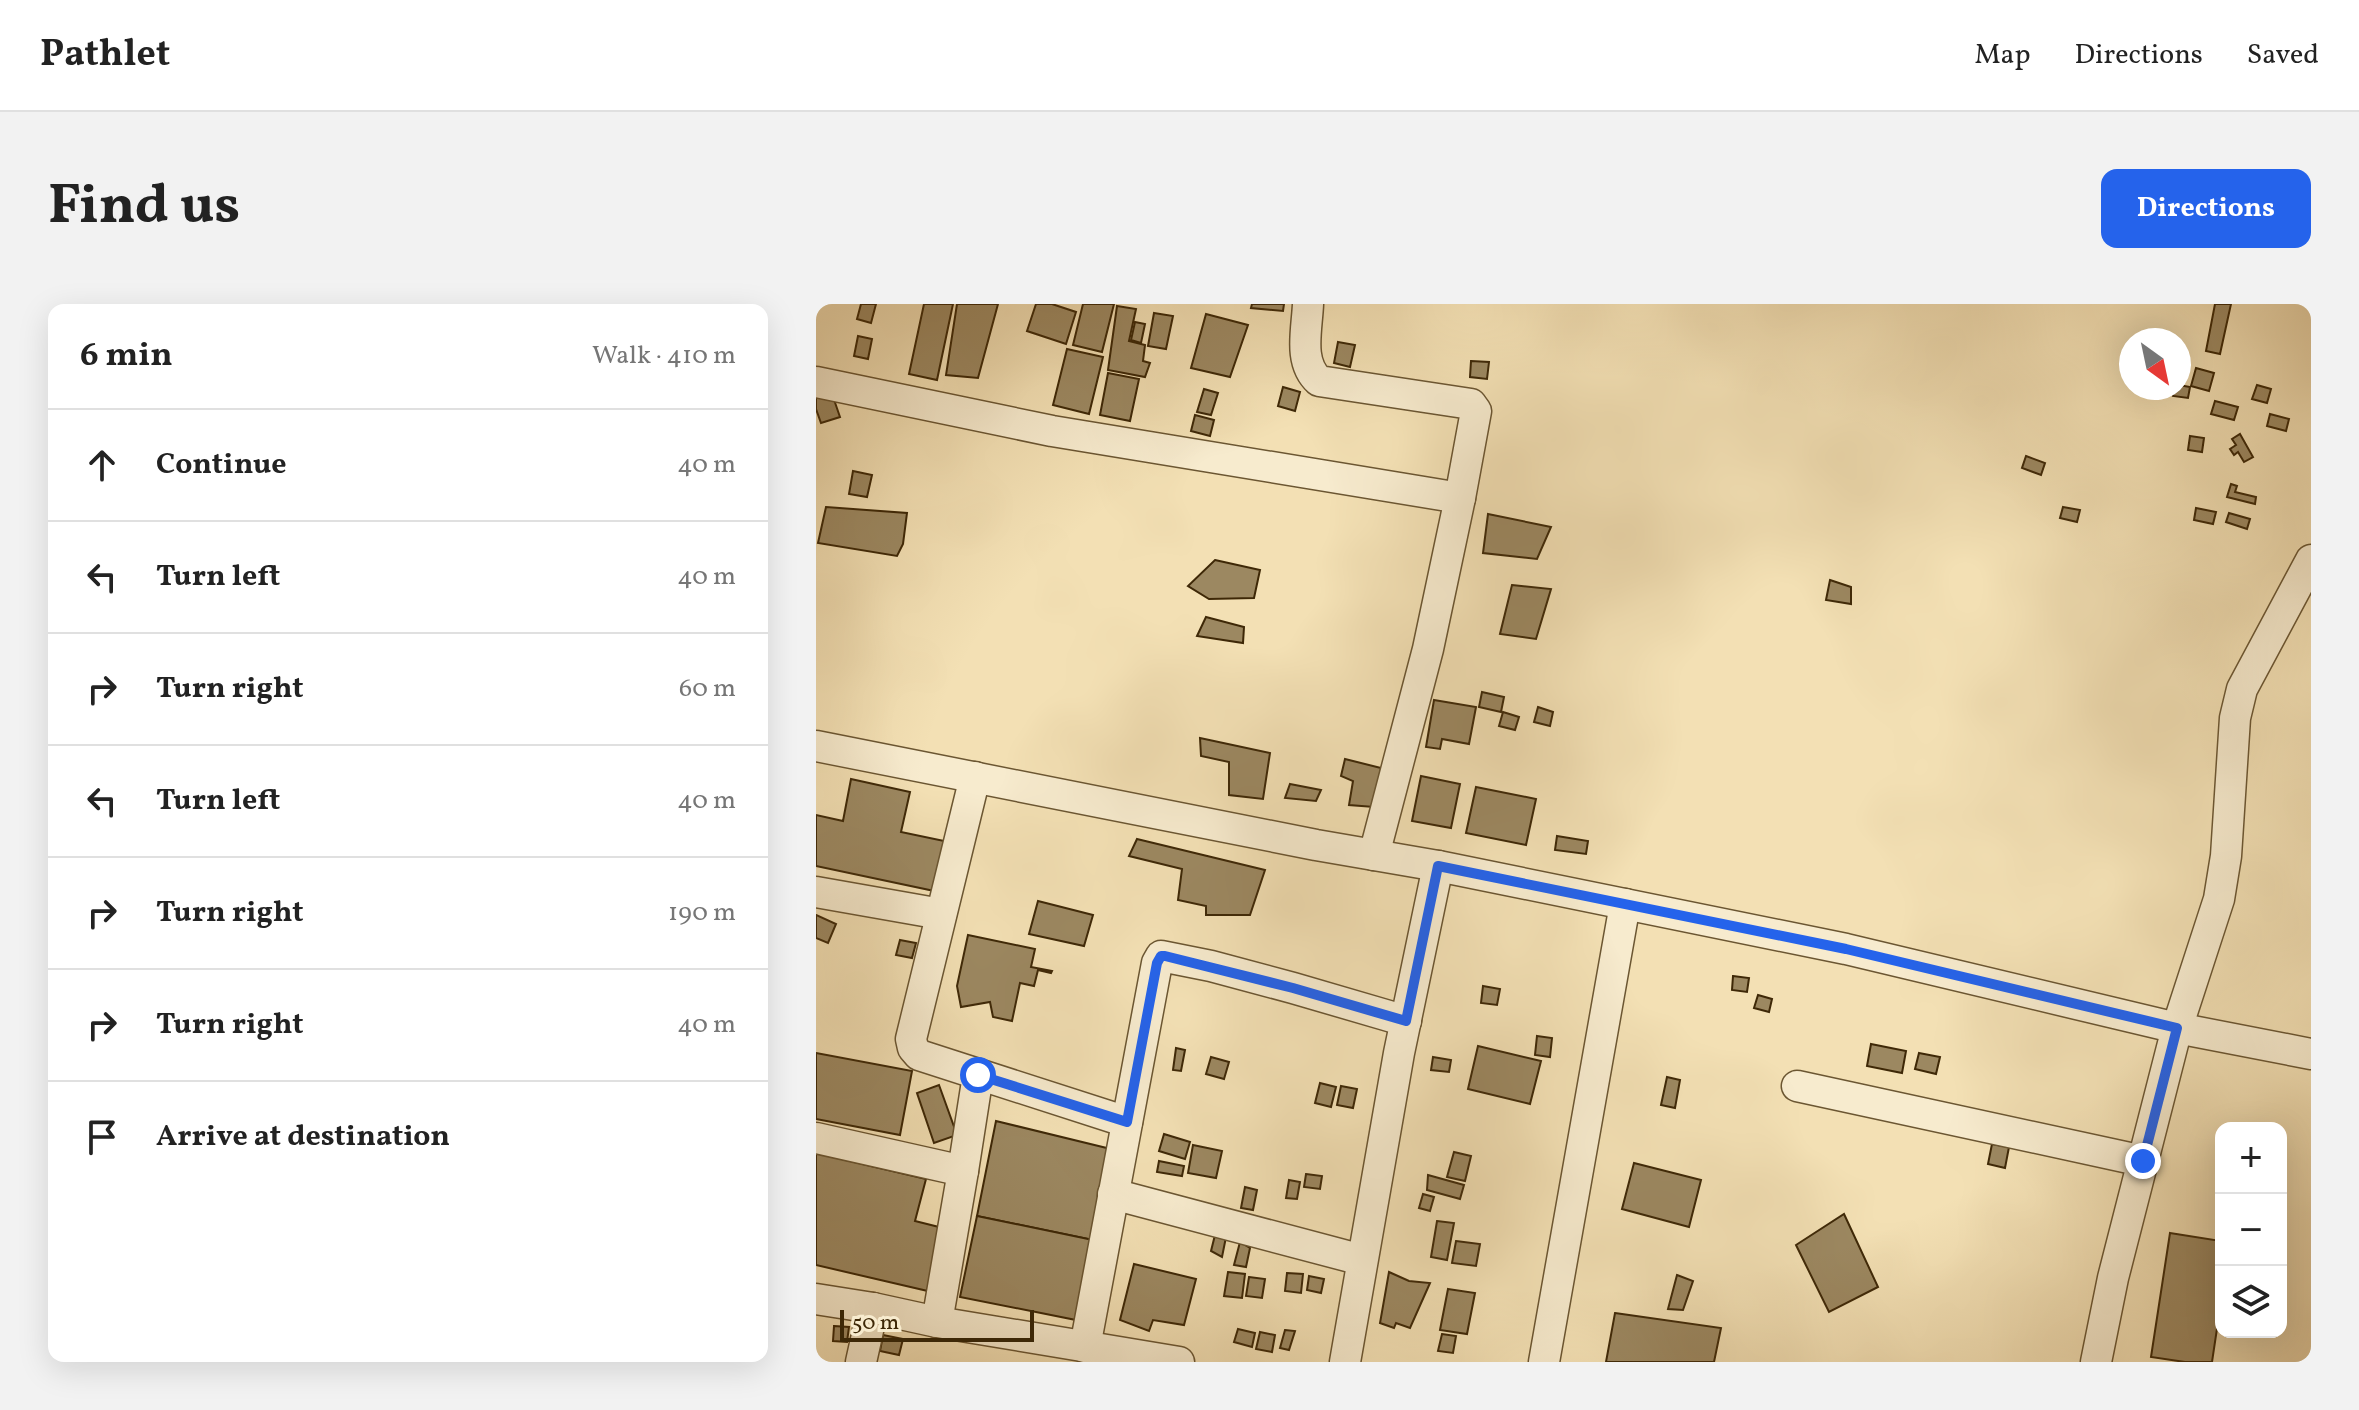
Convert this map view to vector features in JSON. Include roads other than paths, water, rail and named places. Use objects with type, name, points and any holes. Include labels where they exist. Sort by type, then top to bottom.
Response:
[{"type":"street","points":[[1308,304],[1305,356],[1308,367],[1319,381],[1471,404],[1476,416],[1428,649],[1374,855]]},
{"type":"street","points":[[816,382],[1052,431],[1460,498]]},
{"type":"street","points":[[2096,1362],[2113,1278],[2177,1028],[2219,899],[2226,856],[2235,718],[2242,689],[2311,560]]},
{"type":"street","points":[[816,746],[1438,866],[1846,949],[2177,1028],[2311,1054]]},
{"type":"street","points":[[975,777],[911,1039],[913,1048],[919,1055],[1127,1122]]},
{"type":"street","points":[[1345,1362],[1406,1021],[1438,866]]},
{"type":"street","points":[[816,892],[941,914]]},
{"type":"street","points":[[1544,1362],[1625,904]]},
{"type":"street","points":[[1085,1347],[1157,963],[1161,956],[1211,966],[1406,1021]]},
{"type":"street","points":[[937,1322],[978,1075]]},
{"type":"street","points":[[1797,1086],[2143,1161]]},
{"type":"street","points":[[816,1138],[963,1171]]},
{"type":"street","points":[[1113,1194],[1362,1260]]},
{"type":"street","points":[[816,1299],[1179,1362]]},
{"type":"street","points":[[861,1362],[873,1308]]}]
